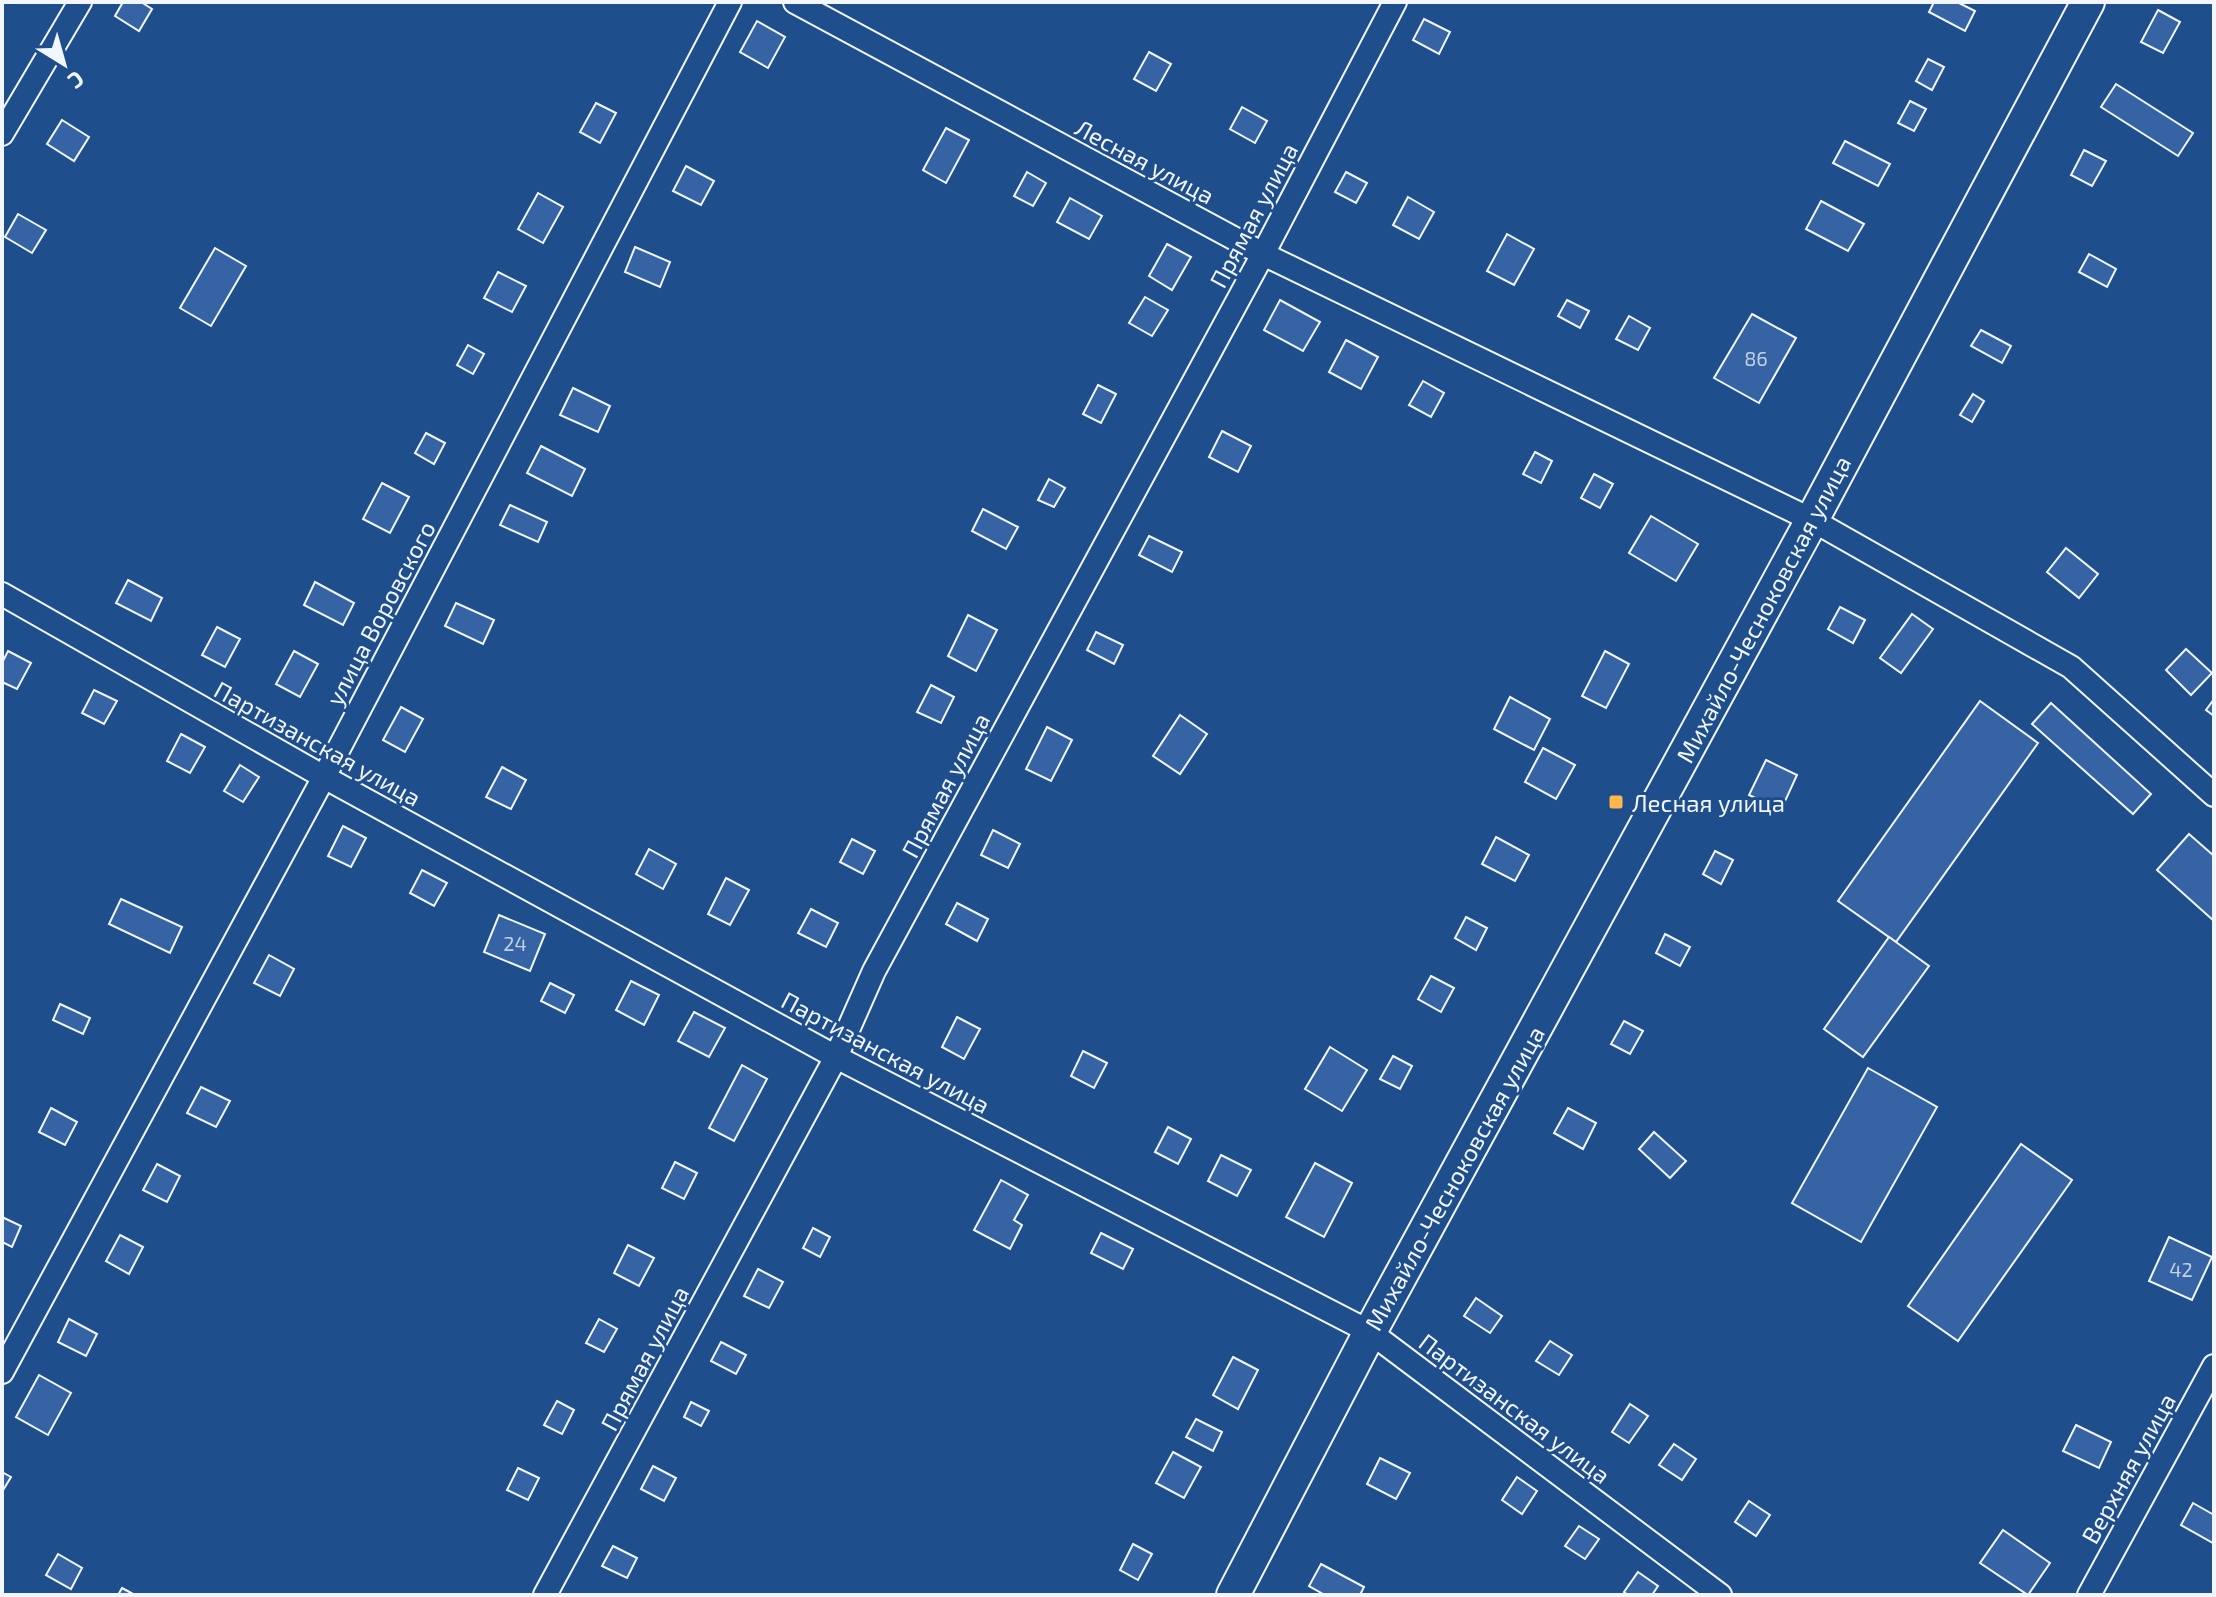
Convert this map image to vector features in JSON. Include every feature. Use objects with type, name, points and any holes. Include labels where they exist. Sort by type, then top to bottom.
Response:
[{"type":"street","points":[[2,134],[80,2]]},
{"type":"street","name":"улица Воровского","points":[[2,1372],[324,777],[730,2]]},
{"type":"street","name":"Лесная улица","points":[[795,2],[1263,254],[1812,520],[2071,667],[2214,795]]},
{"type":"street","name":"Прямая улица","points":[[545,1595],[836,1057],[874,971],[1263,254],[1395,2]]},
{"type":"street","name":"Михайло-Чесноковская улица","points":[[1233,1595],[1370,1332],[1812,520],[2088,2]]},
{"type":"street","name":"Партизанская улица","points":[[2,594],[324,777],[836,1057],[1370,1332],[1720,1595]]},
{"type":"street","name":"Верхняя улица","points":[[2089,1595],[2214,1366]]},
{"type":"building","points":[[123,2],[141,2],[152,9],[139,31],[115,16]]},
{"type":"building","points":[[1934,2],[1957,2],[1975,11],[1965,31],[1929,12]]},
{"type":"building","points":[[2158,10],[2180,22],[2163,53],[2141,42]]},
{"type":"building","points":[[1424,19],[1450,32],[1439,54],[1413,40]]},
{"type":"building","points":[[757,21],[785,37],[768,68],[740,52]]},
{"type":"building","points":[[1149,52],[1171,64],[1156,91],[1134,79]]},
{"type":"building","points":[[1928,59],[1944,67],[1932,90],[1916,81]]},
{"type":"building","points":[[2116,84],[2193,133],[2178,156],[2101,107]]},
{"type":"building","points":[[1910,101],[1926,109],[1914,131],[1898,123]]},
{"type":"building","points":[[596,103],[616,113],[600,143],[580,132]]},
{"type":"building","points":[[1242,107],[1267,121],[1255,143],[1230,129]]},
{"type":"building","points":[[62,120],[89,137],[74,161],[47,144]]},
{"type":"building","points":[[946,128],[969,140],[946,183],[923,170]]},
{"type":"building","points":[[1845,141],[1890,164],[1878,186],[1833,163]]},
{"type":"building","points":[[2084,150],[2106,161],[2092,186],[2071,175]]},
{"type":"building","points":[[686,166],[714,181],[701,205],[673,191]]},
{"type":"building","points":[[1027,172],[1046,183],[1033,206],[1014,196]]},
{"type":"building","points":[[1346,172],[1367,183],[1356,203],[1335,192]]},
{"type":"building","points":[[538,193],[563,207],[543,243],[518,229]]},
{"type":"building","points":[[1408,197],[1434,212],[1419,239],[1393,225]]},
{"type":"building","points":[[1070,198],[1102,216],[1089,239],[1057,222]]},
{"type":"building","points":[[1821,201],[1864,224],[1848,251],[1806,229]]},
{"type":"building","points":[[18,214],[46,230],[32,253],[5,237]]},
{"type":"building","points":[[1507,234],[1534,249],[1514,285],[1487,271]]},
{"type":"building","points":[[1167,244],[1191,257],[1172,290],[1149,276]]},
{"type":"building","points":[[635,247],[670,262],[660,287],[625,272]]},
{"type":"building","points":[[215,248],[246,266],[211,326],[180,308]]},
{"type":"building","points":[[2089,254],[2116,269],[2107,287],[2079,272]]},
{"type":"building","points":[[498,272],[526,286],[512,312],[484,298]]},
{"type":"building","points":[[1145,297],[1168,310],[1152,336],[1129,323]]},
{"type":"building","points":[[1280,300],[1320,322],[1303,351],[1264,330]]},
{"type":"building","points":[[1567,300],[1589,311],[1580,328],[1558,316]]},
{"type":"building","points":[[1752,314],[1796,338],[1759,403],[1714,378]]},
{"type":"building","points":[[1629,316],[1650,328],[1638,350],[1616,339]]},
{"type":"building","points":[[1981,330],[2011,346],[2002,363],[1971,346]]},
{"type":"building","points":[[1346,340],[1378,357],[1361,389],[1329,372]]},
{"type":"building","points":[[468,345],[484,354],[473,374],[457,365]]},
{"type":"building","points":[[1423,381],[1444,393],[1431,417],[1409,405]]},
{"type":"building","points":[[1098,385],[1116,394],[1101,423],[1083,414]]},
{"type":"building","points":[[573,388],[610,406],[598,432],[560,415]]},
{"type":"building","points":[[1973,394],[1984,401],[1972,422],[1960,415]]},
{"type":"building","points":[[1222,431],[1251,446],[1238,472],[1209,457]]},
{"type":"building","points":[[426,433],[445,443],[434,464],[415,453]]},
{"type":"building","points":[[541,446],[585,469],[572,496],[527,473]]},
{"type":"building","points":[[1535,452],[1552,461],[1541,483],[1523,474]]},
{"type":"building","points":[[1594,474],[1613,484],[1600,508],[1581,498]]},
{"type":"building","points":[[1049,479],[1065,488],[1054,507],[1038,500]]},
{"type":"building","points":[[382,483],[409,497],[390,533],[363,519]]},
{"type":"building","points":[[510,505],[547,522],[538,542],[500,525]]},
{"type":"building","points":[[983,509],[1018,527],[1006,549],[972,531]]},
{"type":"building","points":[[1651,516],[1698,544],[1676,581],[1629,553]]},
{"type":"building","points":[[1149,536],[1182,552],[1172,572],[1139,555]]},
{"type":"building","points":[[2066,548],[2098,574],[2079,598],[2047,572]]},
{"type":"building","points":[[128,580],[162,598],[151,621],[116,603]]},
{"type":"building","points":[[315,582],[354,603],[343,625],[304,605]]},
{"type":"building","points":[[456,603],[494,620],[483,644],[445,626]]},
{"type":"building","points":[[1840,607],[1865,620],[1853,643],[1828,629]]},
{"type":"building","points":[[1912,614],[1933,629],[1901,673],[1880,658]]},
{"type":"building","points":[[968,615],[997,630],[976,671],[948,656]]},
{"type":"building","points":[[217,627],[240,639],[225,667],[202,655]]},
{"type":"building","points":[[1096,632],[1123,645],[1114,664],[1087,650]]},
{"type":"building","points":[[2186,649],[2212,673],[2191,695],[2166,670]]},
{"type":"building","points":[[8,651],[31,663],[17,689],[2,682],[2,663]]},
{"type":"building","points":[[294,651],[318,664],[300,697],[276,684]]},
{"type":"building","points":[[1605,651],[1629,664],[1606,708],[1582,696]]},
{"type":"building","points":[[931,685],[954,697],[941,723],[917,712]]},
{"type":"building","points":[[94,690],[117,701],[104,724],[82,713]]},
{"type":"building","points":[[1510,697],[1550,719],[1534,750],[1494,729]]},
{"type":"building","points":[[2214,699],[2214,716],[2206,710]]},
{"type":"building","points":[[1980,701],[2038,743],[1896,942],[1838,901]]},
{"type":"building","points":[[2051,703],[2151,794],[2133,814],[2032,724]]},
{"type":"building","points":[[401,707],[423,719],[405,752],[383,740]]},
{"type":"building","points":[[1180,715],[1207,734],[1180,774],[1153,756]]},
{"type":"building","points":[[1047,727],[1072,740],[1051,781],[1026,769]]},
{"type":"building","points":[[181,734],[205,747],[190,773],[167,761]]},
{"type":"building","points":[[1543,748],[1575,765],[1556,799],[1525,782]]},
{"type":"building","points":[[1766,760],[1797,775],[1781,810],[1749,795]]},
{"type":"building","points":[[240,765],[259,777],[243,802],[224,791]]},
{"type":"building","points":[[502,767],[526,780],[511,809],[486,797]]},
{"type":"building","points":[[343,826],[366,838],[351,867],[328,856]]},
{"type":"building","points":[[993,830],[1020,844],[1008,868],[981,855]]},
{"type":"building","points":[[2189,834],[2214,856],[2214,921],[2157,870]]},
{"type":"building","points":[[1496,837],[1529,855],[1515,881],[1482,864]]},
{"type":"building","points":[[852,839],[875,851],[863,874],[840,862]]},
{"type":"building","points":[[649,849],[676,864],[663,889],[636,874]]},
{"type":"building","points":[[1715,851],[1733,860],[1721,884],[1703,874]]},
{"type":"building","points":[[422,870],[447,883],[434,906],[410,893]]},
{"type":"building","points":[[726,878],[749,890],[730,925],[708,914]]},
{"type":"building","points":[[121,899],[182,927],[170,953],[109,924]]},
{"type":"building","points":[[957,903],[988,919],[977,941],[946,924]]},
{"type":"building","points":[[811,909],[838,923],[826,947],[798,933]]},
{"type":"building","points":[[499,915],[545,934],[530,971],[484,952]]},
{"type":"building","points":[[1466,917],[1487,928],[1476,950],[1455,938]]},
{"type":"building","points":[[1665,934],[1690,947],[1680,966],[1656,953]]},
{"type":"building","points":[[1889,937],[1929,966],[1863,1057],[1824,1029]]},
{"type":"building","points":[[269,955],[294,969],[280,996],[254,983]]},
{"type":"building","points":[[1431,976],[1454,988],[1441,1012],[1418,999]]},
{"type":"building","points":[[631,981],[659,995],[644,1025],[616,1010]]},
{"type":"building","points":[[550,983],[574,995],[565,1013],[541,1001]]},
{"type":"building","points":[[60,1004],[90,1018],[83,1034],[53,1020]]},
{"type":"building","points":[[694,1012],[725,1028],[709,1057],[678,1041]]},
{"type":"building","points":[[957,1017],[980,1029],[964,1059],[942,1047]]},
{"type":"building","points":[[1624,1021],[1643,1031],[1630,1054],[1611,1044]]},
{"type":"building","points":[[1330,1047],[1367,1070],[1342,1111],[1305,1089]]},
{"type":"building","points":[[1083,1051],[1107,1063],[1094,1088],[1071,1076]]},
{"type":"building","points":[[1393,1056],[1412,1066],[1400,1089],[1380,1079]]},
{"type":"building","points":[[742,1065],[767,1079],[734,1141],[709,1128]]},
{"type":"building","points":[[1868,1068],[1937,1107],[1861,1242],[1792,1203]]},
{"type":"building","points":[[201,1087],[230,1101],[216,1127],[187,1113]]},
{"type":"building","points":[[51,1108],[77,1122],[65,1145],[39,1132]]},
{"type":"building","points":[[1568,1108],[1596,1123],[1583,1149],[1554,1133]]},
{"type":"building","points":[[1168,1127],[1191,1139],[1178,1164],[1155,1152]]},
{"type":"building","points":[[1654,1132],[1686,1161],[1670,1178],[1639,1149]]},
{"type":"building","points":[[2021,1144],[2072,1180],[1958,1341],[1908,1306]]},
{"type":"building","points":[[1221,1155],[1251,1170],[1237,1196],[1208,1181]]},
{"type":"building","points":[[675,1162],[697,1173],[684,1199],[662,1188]]},
{"type":"building","points":[[1315,1163],[1352,1183],[1324,1237],[1286,1217]]},
{"type":"building","points":[[157,1164],[180,1176],[167,1202],[143,1190]]},
{"type":"building","points":[[1001,1180],[1028,1195],[1014,1220],[1022,1225],[1010,1249],[974,1230]]},
{"type":"building","points":[[2,1217],[21,1226],[12,1247],[2,1242]]},
{"type":"building","points":[[813,1228],[830,1237],[820,1257],[803,1248]]},
{"type":"building","points":[[1101,1233],[1133,1249],[1123,1269],[1091,1253]]},
{"type":"building","points":[[120,1235],[143,1247],[129,1274],[106,1261]]},
{"type":"building","points":[[2169,1237],[2212,1257],[2192,1300],[2149,1281]]},
{"type":"building","points":[[628,1245],[654,1258],[639,1286],[614,1273]]},
{"type":"building","points":[[758,1269],[783,1282],[769,1308],[744,1296]]},
{"type":"building","points":[[1476,1298],[1502,1316],[1490,1333],[1464,1316]]},
{"type":"building","points":[[69,1319],[97,1334],[86,1356],[58,1342]]},
{"type":"building","points":[[599,1319],[617,1329],[604,1352],[586,1343]]},
{"type":"building","points":[[1550,1341],[1572,1355],[1559,1375],[1536,1361]]},
{"type":"building","points":[[721,1342],[746,1355],[736,1374],[711,1361]]},
{"type":"building","points":[[1233,1357],[1258,1370],[1238,1409],[1213,1395]]},
{"type":"building","points":[[39,1375],[71,1393],[48,1435],[16,1417]]},
{"type":"building","points":[[557,1401],[574,1410],[562,1434],[544,1425]]},
{"type":"building","points":[[691,1402],[709,1411],[701,1426],[684,1417]]},
{"type":"building","points":[[1630,1404],[1648,1416],[1629,1443],[1612,1432]]},
{"type":"building","points":[[1196,1419],[1222,1432],[1213,1451],[1186,1437]]},
{"type":"building","points":[[2076,1425],[2111,1442],[2099,1468],[2063,1451]]},
{"type":"building","points":[[1674,1444],[1696,1459],[1682,1480],[1659,1465]]},
{"type":"building","points":[[1173,1452],[1201,1467],[1184,1498],[1156,1483]]},
{"type":"building","points":[[1380,1458],[1410,1473],[1396,1499],[1367,1484]]},
{"type":"building","points":[[653,1466],[676,1478],[664,1501],[641,1489]]},
{"type":"building","points":[[518,1468],[539,1478],[528,1500],[507,1490]]},
{"type":"building","points":[[2,1472],[11,1477],[2,1492]]},
{"type":"building","points":[[1517,1477],[1537,1491],[1522,1514],[1502,1500]]},
{"type":"building","points":[[1749,1501],[1770,1515],[1756,1536],[1735,1522]]},
{"type":"building","points":[[2193,1503],[2214,1515],[2213,1543],[2181,1525]]},
{"type":"building","points":[[1579,1526],[1599,1539],[1585,1559],[1565,1546]]},
{"type":"building","points":[[2003,1530],[2050,1563],[2028,1595],[1980,1563]]},
{"type":"building","points":[[1133,1544],[1152,1554],[1138,1580],[1120,1570]]},
{"type":"building","points":[[613,1546],[637,1558],[627,1578],[602,1566]]},
{"type":"building","points":[[58,1554],[82,1568],[71,1589],[46,1575]]},
{"type":"building","points":[[1321,1564],[1364,1587],[1360,1595],[1325,1595],[1309,1586]]},
{"type":"building","points":[[1638,1572],[1658,1586],[1652,1595],[1628,1595],[1624,1592]]},
{"type":"building","points":[[122,1588],[135,1595],[118,1595]]},
{"type":"place","name":"Лесная улица","points":[[1616,802]]}]
